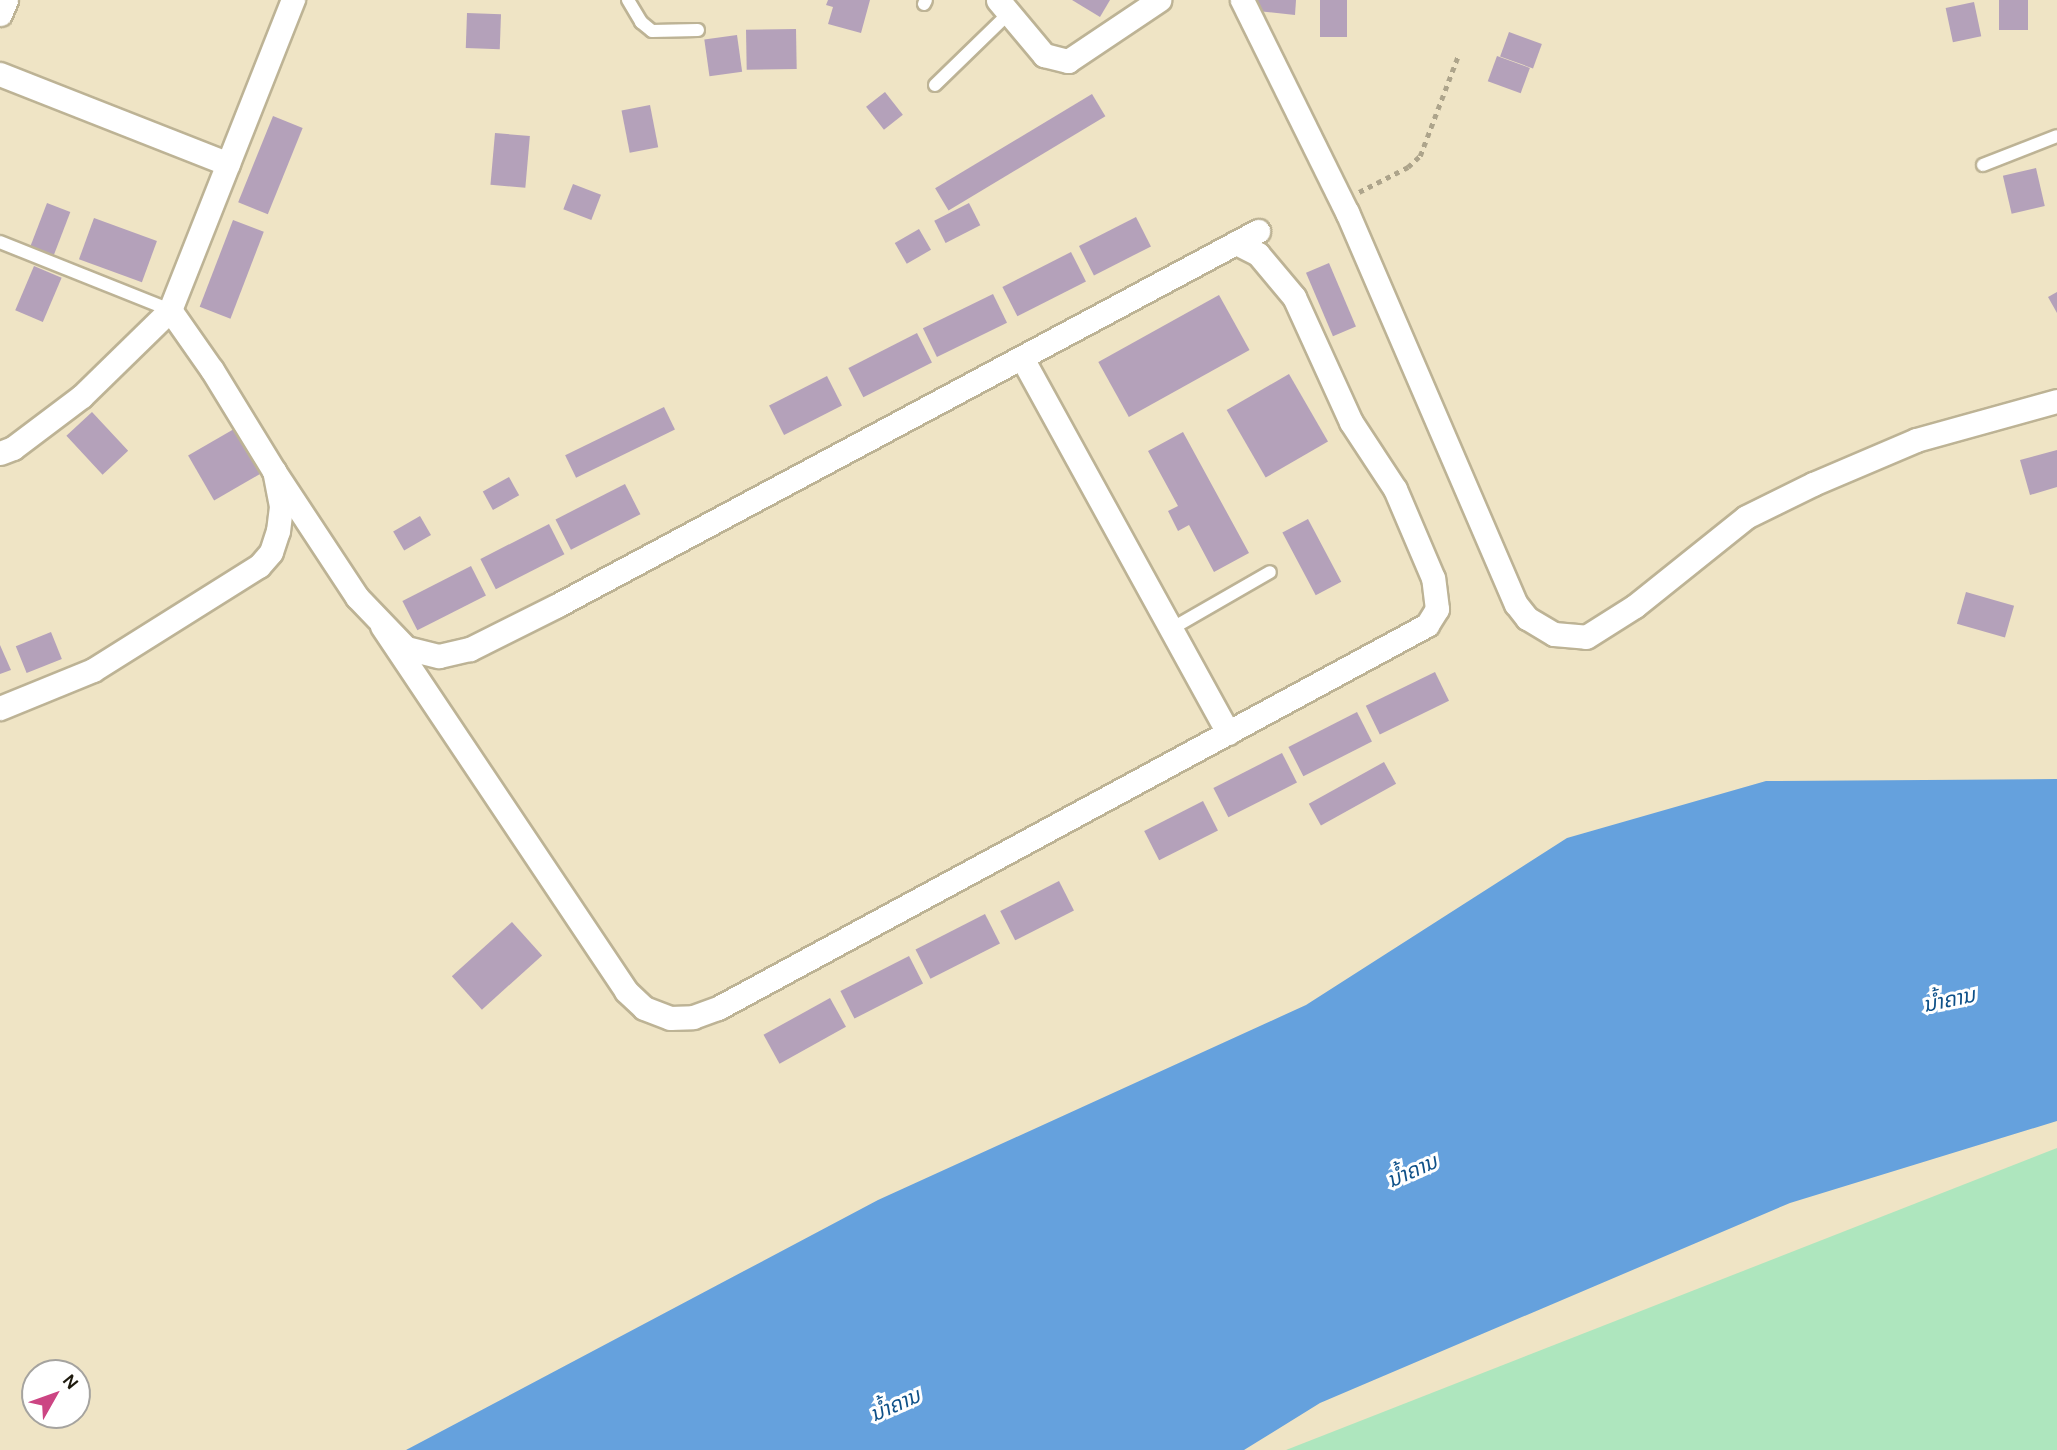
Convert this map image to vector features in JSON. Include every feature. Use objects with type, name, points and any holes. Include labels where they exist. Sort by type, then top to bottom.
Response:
[{"type":"street","points":[[0,13],[6,0]]},
{"type":"street","points":[[0,453],[13,448],[82,396],[170,310],[293,0]]},
{"type":"street","points":[[1004,7],[1044,55],[1068,61],[1159,0]]},
{"type":"street","points":[[1242,0],[1341,201],[1516,604],[1527,618],[1554,634],[1586,636],[1635,606],[1746,517],[1813,484],[1916,440],[2057,401]]},
{"type":"street","points":[[0,74],[228,164]]},
{"type":"street","points":[[170,310],[219,381],[274,471],[357,597],[406,648],[439,656],[470,649],[1258,232]]},
{"type":"street","points":[[382,626],[626,991],[644,1008],[670,1018],[692,1017],[718,1008],[1427,625],[1437,609],[1433,578],[1419,537],[1395,489],[1351,422],[1294,297],[1278,274],[1258,254],[1236,243]]},
{"type":"street","points":[[1022,358],[1228,733]]},
{"type":"street","points":[[0,708],[93,670],[259,566],[271,552],[278,531],[281,506],[274,471]]},
{"type":"lane","points":[[628,0],[641,22],[652,31],[698,30]]},
{"type":"lane","points":[[934,85],[1004,7]]},
{"type":"lane","points":[[1983,165],[2057,136]]},
{"type":"lane","points":[[0,242],[170,310]]},
{"type":"lane","points":[[1171,629],[1270,572]]},
{"type":"path","points":[[1341,201],[1415,161],[1458,56]]},
{"type":"green space","points":[[2057,1148],[2057,1450],[1286,1450]]},
{"type":"water","name":"ນ້ຳຄານ","points":[[2057,779],[2057,1121],[1790,1203],[1320,1403],[1244,1450],[406,1450],[878,1200],[1306,1005],[1567,838],[1766,781]]},
{"type":"building","points":[[828,0],[870,0],[861,33],[828,24],[833,7],[826,5]]},
{"type":"building","points":[[1072,0],[1110,0],[1100,17]]},
{"type":"building","points":[[1258,0],[1296,0],[1295,15],[1257,11]]},
{"type":"building","points":[[1320,0],[1347,0],[1347,37],[1320,37]]},
{"type":"building","points":[[1999,0],[2028,0],[2028,30],[1999,30]]},
{"type":"building","points":[[1974,2],[1981,36],[1953,42],[1946,8]]},
{"type":"building","points":[[467,13],[501,14],[500,49],[466,48]]},
{"type":"building","points":[[796,29],[797,69],[747,70],[746,30]]},
{"type":"building","points":[[1509,32],[1542,44],[1533,68],[1500,56]]},
{"type":"building","points":[[737,35],[742,72],[709,76],[704,40]]},
{"type":"building","points":[[1497,56],[1530,68],[1521,93],[1488,81]]},
{"type":"building","points":[[885,92],[903,115],[884,130],[866,107]]},
{"type":"building","points":[[1092,94],[1105,116],[949,211],[935,188]]},
{"type":"building","points":[[650,105],[658,147],[630,153],[622,111]]},
{"type":"building","points":[[273,116],[303,128],[268,214],[238,202]]},
{"type":"building","points":[[495,133],[530,136],[525,188],[490,185]]},
{"type":"building","points":[[2036,168],[2045,206],[2012,214],[2003,176]]},
{"type":"building","points":[[573,184],[601,195],[591,220],[563,209]]},
{"type":"building","points":[[47,203],[70,212],[54,255],[31,246]]},
{"type":"building","points":[[969,203],[980,225],[946,243],[934,221]]},
{"type":"building","points":[[1136,217],[1151,246],[1094,275],[1079,246]]},
{"type":"building","points":[[94,218],[157,241],[142,282],[79,259]]},
{"type":"building","points":[[233,220],[264,232],[230,319],[200,307]]},
{"type":"building","points":[[919,229],[931,250],[907,264],[895,243]]},
{"type":"building","points":[[1071,252],[1086,281],[1017,316],[1002,287]]},
{"type":"building","points":[[1329,263],[1356,327],[1333,336],[1306,273]]},
{"type":"building","points":[[34,266],[62,278],[43,322],[15,310]]},
{"type":"building","points":[[2057,292],[2057,313],[2048,297]]},
{"type":"building","points":[[993,294],[1007,323],[937,357],[923,328]]},
{"type":"building","points":[[1219,295],[1250,350],[1129,417],[1098,362]]},
{"type":"building","points":[[917,333],[932,362],[863,397],[848,368]]},
{"type":"building","points":[[1289,374],[1328,442],[1266,478],[1227,410]]},
{"type":"building","points":[[827,376],[842,405],[784,435],[769,406]]},
{"type":"building","points":[[664,407],[675,429],[576,478],[565,455]]},
{"type":"building","points":[[92,412],[128,451],[103,475],[66,436]]},
{"type":"building","points":[[234,429],[260,474],[214,501],[188,456]]},
{"type":"building","points":[[1183,432],[1249,553],[1214,572],[1189,525],[1178,531],[1168,511],[1178,506],[1148,451]]},
{"type":"building","points":[[2057,450],[2057,487],[2030,495],[2020,460]]},
{"type":"building","points":[[509,477],[519,495],[493,510],[483,492]]},
{"type":"building","points":[[625,484],[640,514],[571,550],[556,519]]},
{"type":"building","points":[[420,516],[431,535],[404,551],[393,532]]},
{"type":"building","points":[[1308,519],[1341,582],[1316,595],[1282,533]]},
{"type":"building","points":[[549,524],[564,554],[496,589],[480,559]]},
{"type":"building","points":[[471,566],[486,595],[417,630],[402,601]]},
{"type":"building","points":[[1966,592],[2014,606],[2005,638],[1957,624]]},
{"type":"building","points":[[51,632],[62,659],[27,673],[16,646]]},
{"type":"building","points":[[0,645],[11,670],[0,674]]},
{"type":"building","points":[[1435,672],[1449,701],[1380,735],[1366,706]]},
{"type":"building","points":[[1357,712],[1372,741],[1303,776],[1288,747]]},
{"type":"building","points":[[1282,753],[1297,782],[1228,817],[1213,788]]},
{"type":"building","points":[[1384,762],[1396,784],[1321,826],[1309,804]]},
{"type":"building","points":[[1203,801],[1218,830],[1159,860],[1144,831]]},
{"type":"building","points":[[1059,881],[1074,910],[1015,940],[1000,911]]},
{"type":"building","points":[[985,914],[1000,943],[930,979],[916,949]]},
{"type":"building","points":[[512,922],[542,955],[482,1010],[452,976]]},
{"type":"building","points":[[909,956],[923,984],[854,1019],[840,991]]},
{"type":"building","points":[[830,998],[846,1027],[780,1064],[764,1035]]}]
